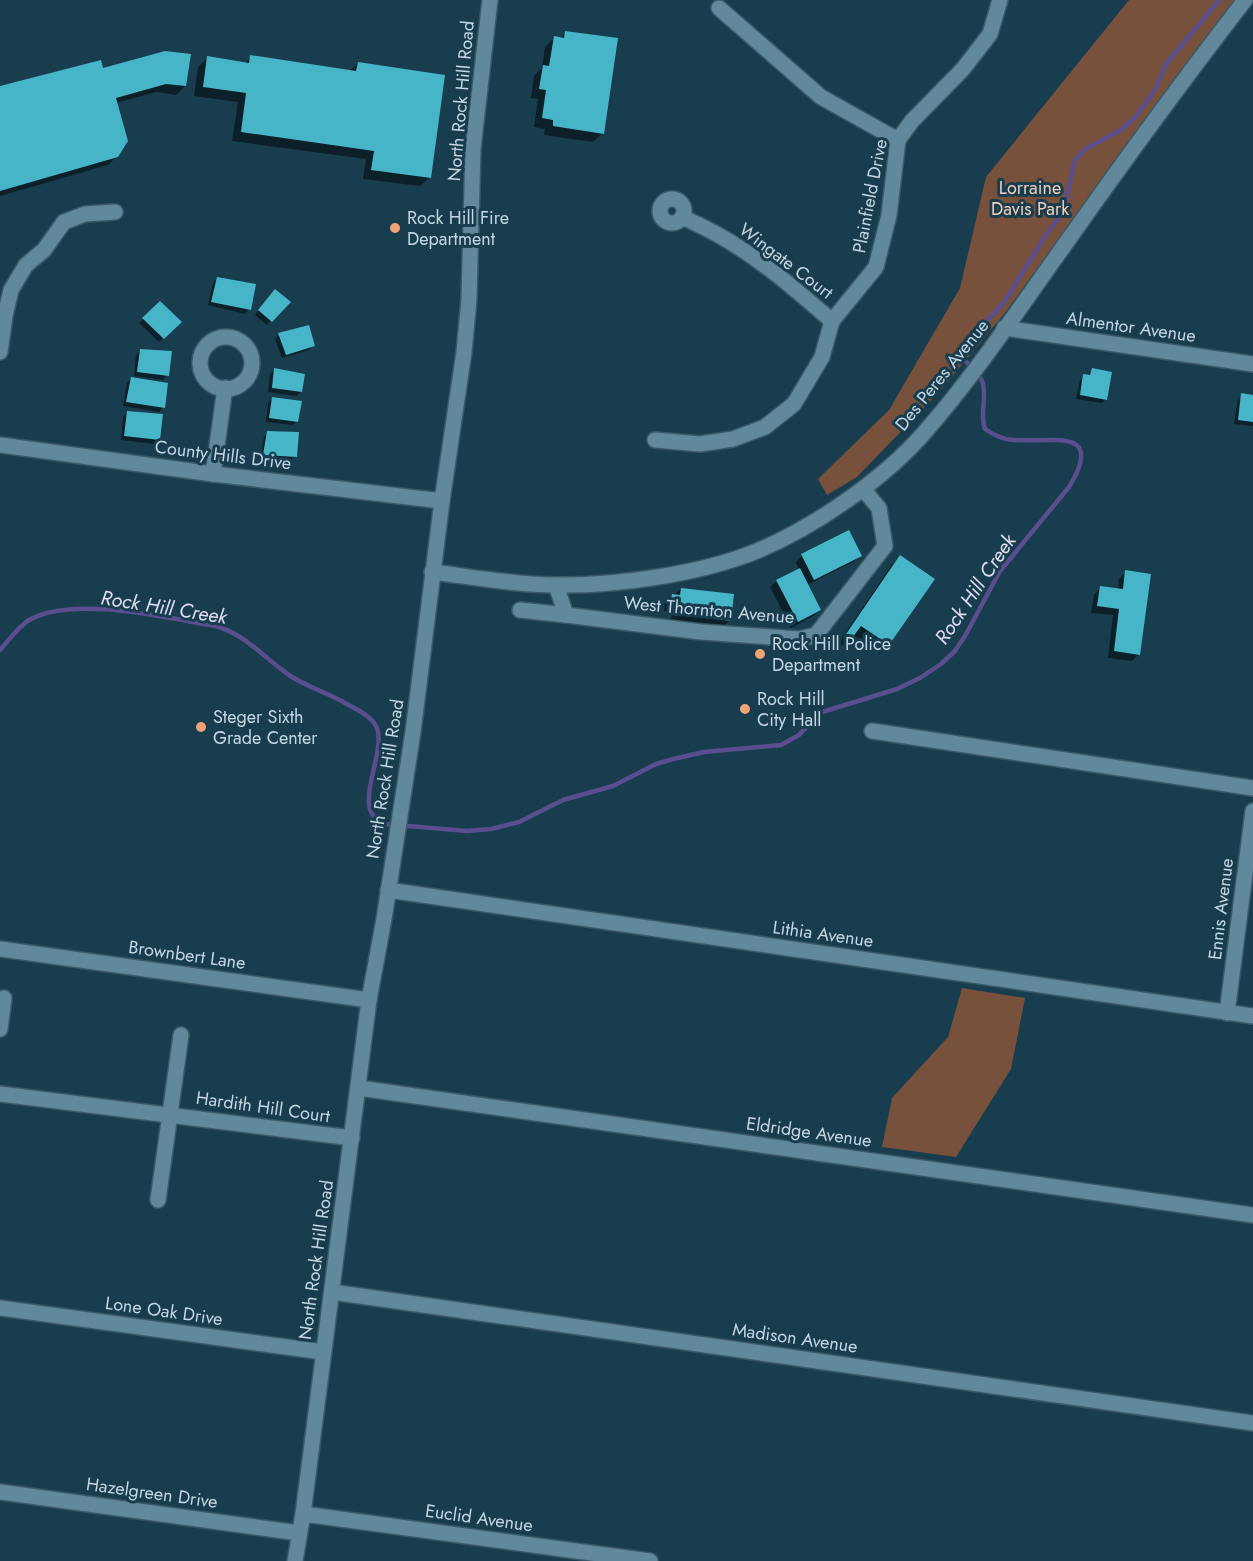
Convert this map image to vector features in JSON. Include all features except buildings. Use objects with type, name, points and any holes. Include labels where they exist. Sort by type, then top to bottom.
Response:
[{"type":"street","name":"North Rock Hill Road","points":[[295,1561],[369,1000],[419,687],[432,572],[467,320],[473,149],[490,0]]},
{"type":"street","name":"Plainfield Drive","points":[[655,440],[700,444],[733,438],[765,427],[794,404],[822,357],[832,321],[876,267],[889,214],[898,140],[912,121],[963,69],[990,34],[1000,0]]},
{"type":"street","name":"Des Peres Avenue","points":[[432,572],[528,584],[556,585],[636,580],[700,568],[756,551],[807,525],[863,489],[922,435],[974,370],[1175,90],[1245,0]]},
{"type":"street","points":[[719,8],[821,97],[898,140]]},
{"type":"street","points":[[0,352],[11,290],[26,265],[44,250],[64,222],[85,214],[115,212]]},
{"type":"street","name":"Wingate Court","points":[[682,217],[745,251],[832,321]]},
{"type":"street","name":"Almentor Avenue","points":[[1004,328],[1253,364]]},
{"type":"street","points":[[213,474],[225,388]]},
{"type":"street","name":"County Hills Drive","points":[[0,446],[442,501]]},
{"type":"street","name":"West Thornton Avenue","points":[[520,610],[723,633],[799,639],[816,635],[885,546],[879,508],[863,489]]},
{"type":"street","points":[[556,585],[567,615]]},
{"type":"street","points":[[872,730],[1253,788]]},
{"type":"street","name":"Ennis Avenue","points":[[1227,1013],[1253,811]]},
{"type":"street","name":"Lithia Avenue","points":[[388,890],[1253,1016]]},
{"type":"street","name":"Brownbert Lane","points":[[0,949],[369,1000]]},
{"type":"street","points":[[0,1029],[4,998]]},
{"type":"street","name":"Hardith Hill Court","points":[[158,1200],[181,1035]]},
{"type":"street","name":"Eldridge Avenue","points":[[359,1088],[1253,1215]]},
{"type":"street","name":"Hardith Hill Court","points":[[0,1094],[352,1138]]},
{"type":"street","name":"Madison Avenue","points":[[332,1292],[1253,1423]]},
{"type":"street","name":"Lone Oak Drive","points":[[0,1308],[323,1352]]},
{"type":"street","name":"Hazelgreen Drive","points":[[0,1492],[299,1533]]},
{"type":"street","name":"Euclid Avenue","points":[[303,1514],[650,1561]]},
{"type":"green space","name":"Lorraine Davis Park","points":[[1129,0],[1240,0],[1128,144],[1004,314],[940,391],[857,477],[827,495],[818,479],[889,410],[960,288],[986,177]]},
{"type":"green space","points":[[962,988],[1025,998],[1011,1069],[956,1157],[882,1147],[892,1098],[948,1037]]},
{"type":"waterway","name":"Rock Hill Creek","points":[[0,650],[29,620],[48,613],[70,609],[147,614],[227,630],[247,642],[292,677],[359,710],[375,724],[379,739],[369,795],[374,818],[385,824],[467,831],[491,829],[519,822],[563,800],[613,786],[656,764],[673,759],[704,752],[781,745],[799,735],[819,713],[897,689],[920,678],[955,651],[1000,571],[1069,487],[1079,466],[1081,453],[1076,445],[1066,441],[1006,439],[985,429],[983,423],[984,387],[978,374],[961,355],[963,349],[1004,302],[1064,210],[1075,160],[1085,149],[1121,130],[1136,116],[1156,88],[1166,64],[1219,0]]},
{"type":"place","name":"Rock Hill Fire Department","points":[[395,228]]},
{"type":"place","name":"Rock Hill Police Department","points":[[760,654]]},
{"type":"place","name":"Rock Hill City Hall","points":[[745,709]]},
{"type":"place","name":"Steger Sixth Grade Center","points":[[201,727]]}]
